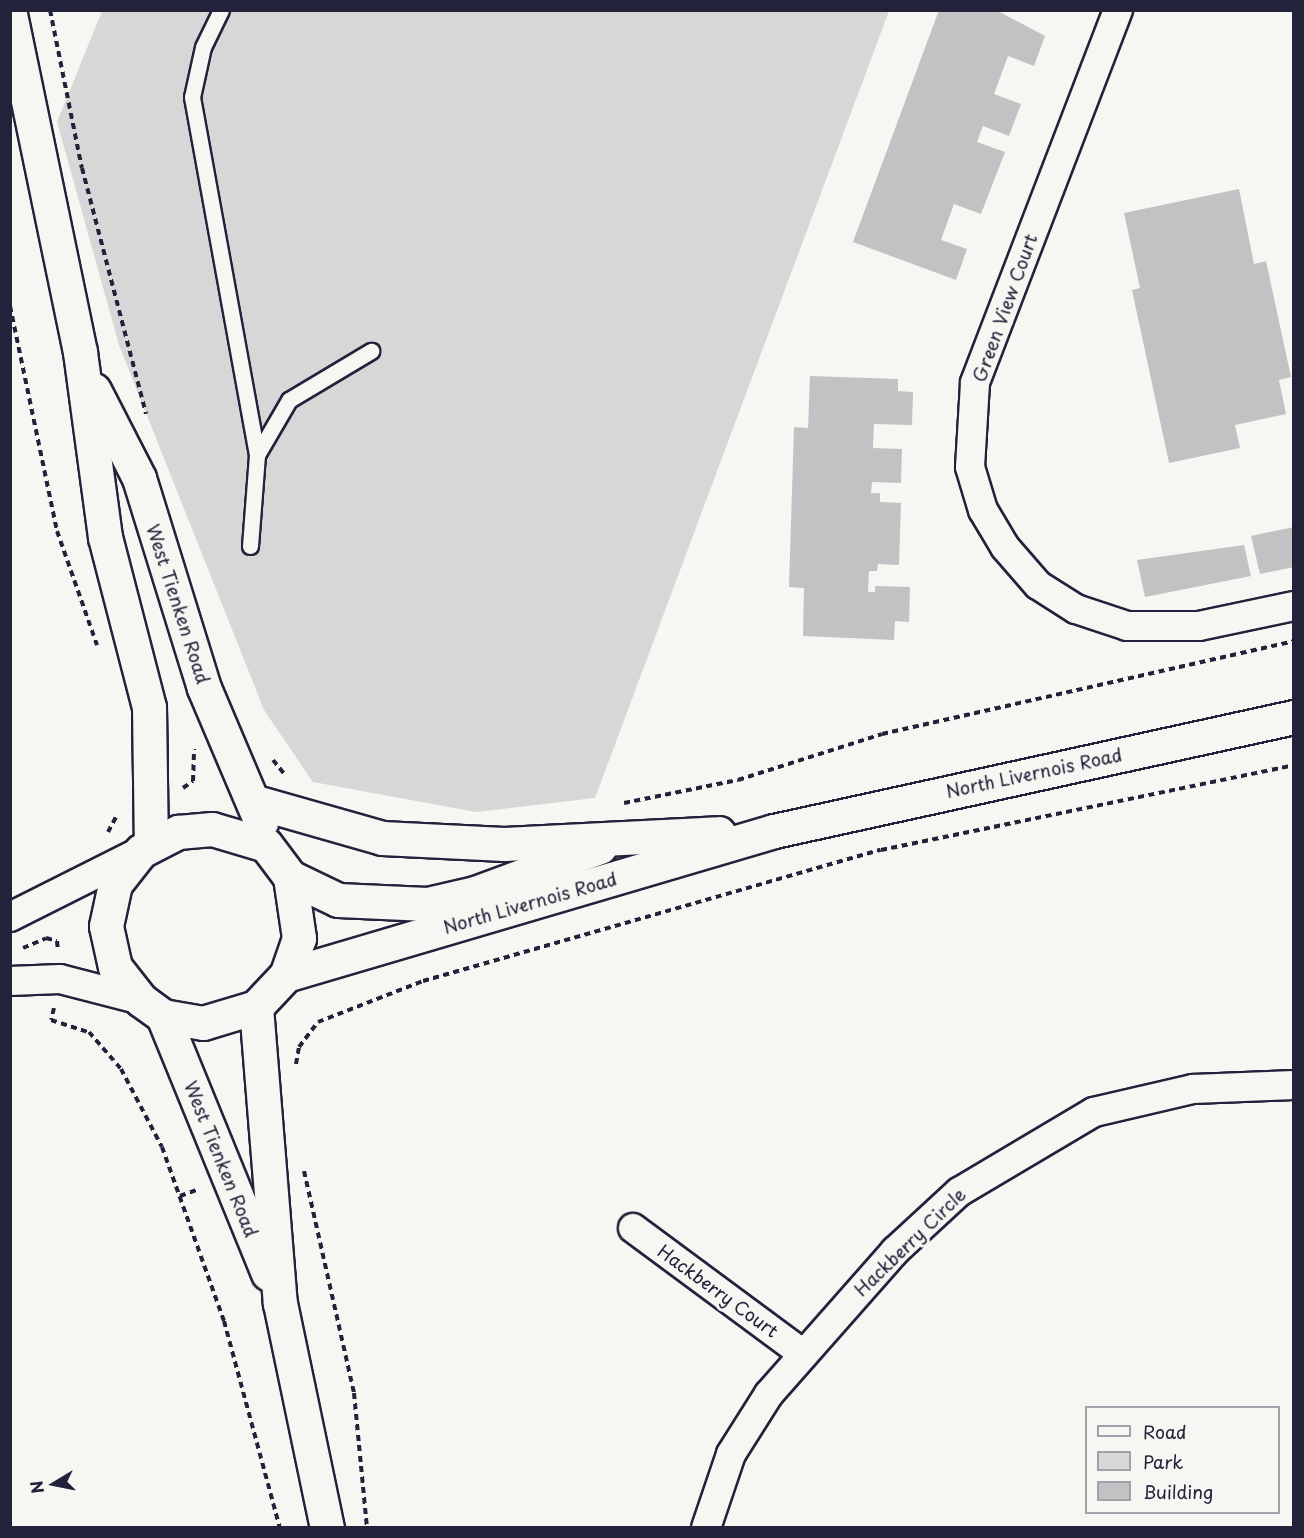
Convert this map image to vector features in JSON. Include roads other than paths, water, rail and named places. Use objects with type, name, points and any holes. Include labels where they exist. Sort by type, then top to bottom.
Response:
[{"type":"main road","name":"West Tienken Road","points":[[10,14],[82,367],[105,537],[149,707],[150,784],[146,848]]},
{"type":"main road","name":"West Tienken Road","points":[[82,367],[139,478],[204,687],[256,802],[266,845]]},
{"type":"main road","name":"North Livernois Road","points":[[286,975],[774,831],[1293,717]]},
{"type":"main road","points":[[256,802],[382,838],[504,844],[621,838]]},
{"type":"main road","points":[[212,829],[266,845],[290,877],[299,938],[286,975],[256,1007],[203,1023],[152,1008],[115,967],[106,926],[115,884],[146,848],[178,832],[212,829]]},
{"type":"main road","name":"North Livernois Road","points":[[290,877],[338,900],[427,904],[551,867],[621,838],[774,831]]},
{"type":"main road","name":"West Tienken Road","points":[[256,1007],[280,1303],[327,1527]]},
{"type":"main road","name":"West Tienken Road","points":[[152,1008],[280,1303]]},
{"type":"street","name":"Green View Court","points":[[1118,10],[975,384],[970,467],[983,510],[1005,548],[1038,585],[1076,609],[1127,626],[1199,626],[1293,606]]},
{"type":"street","points":[[10,917],[146,848]]},
{"type":"street","points":[[10,981],[60,979],[152,1008]]},
{"type":"street","name":"Hackberry Circle","points":[[706,1527],[731,1454],[769,1394],[895,1251],[959,1192],[1029,1147],[1094,1112],[1193,1089],[1293,1085]]},
{"type":"street","name":"Hackberry Court","points":[[633,1228],[803,1353]]},
{"type":"lane","points":[[220,10],[203,47],[192,97],[257,455],[250,546]]},
{"type":"lane","points":[[257,455],[289,400],[371,351]]}]
